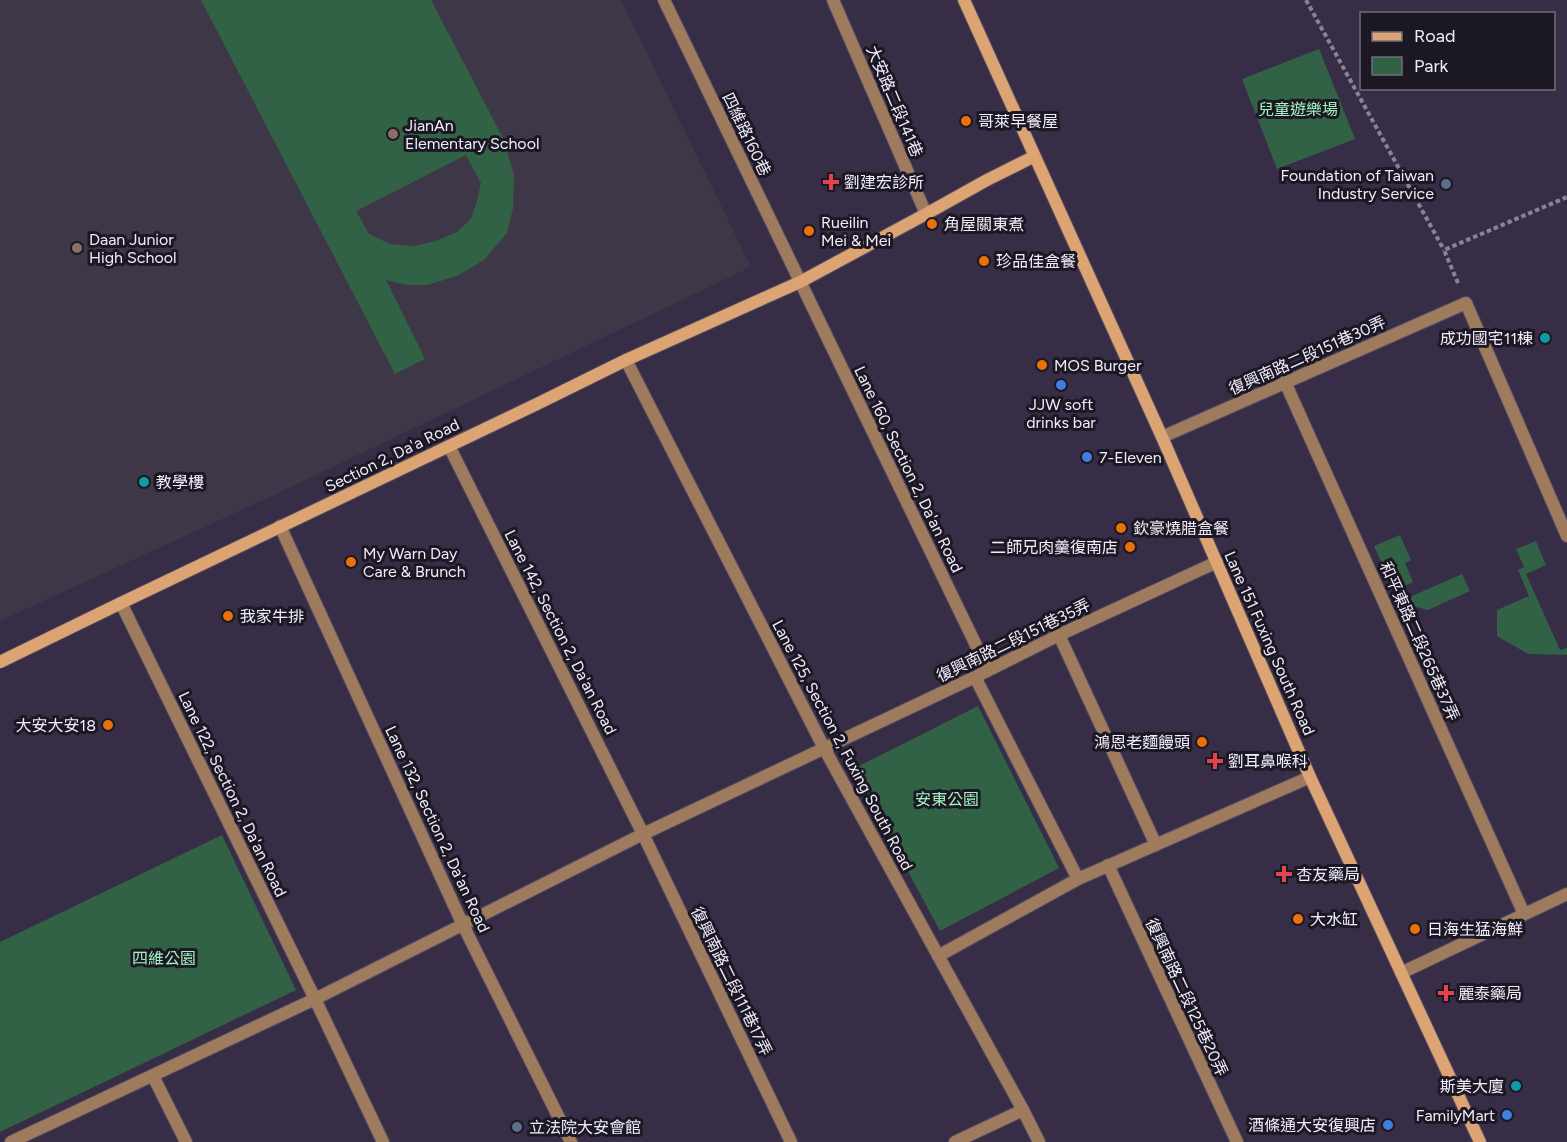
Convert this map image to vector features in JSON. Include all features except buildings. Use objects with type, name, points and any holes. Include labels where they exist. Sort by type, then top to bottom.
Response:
[{"type":"street","name":"四維路160巷","points":[[664,0],[800,282]]},
{"type":"street","name":"大安路二段141巷","points":[[833,0],[926,214]]},
{"type":"street","name":"Lane 151 Fuxing South Road","points":[[964,0],[1162,437],[1310,777],[1480,1142]]},
{"type":"street","name":"Section 2, Da'a Road","points":[[0,662],[626,360],[800,282],[1034,156]]},
{"type":"street","name":"Lane 160, Section 2, Da'an Road","points":[[800,282],[988,670]]},
{"type":"street","name":"復興南路二段151巷30弄","points":[[1162,437],[1466,303]]},
{"type":"street","points":[[1466,303],[1567,536]]},
{"type":"street","name":"Lane 125, Section 2, Fuxing South Road","points":[[626,360],[824,748],[1039,1142]]},
{"type":"street","name":"和平東路二段265巷37弄","points":[[1285,382],[1524,914]]},
{"type":"street","name":"Lane 142, Section 2, Da'an Road","points":[[449,446],[643,834]]},
{"type":"street","name":"Lane 132, Section 2, Da'an Road","points":[[280,526],[463,925],[571,1142]]},
{"type":"street","name":"復興南路二段151巷35弄","points":[[11,1142],[315,999],[643,834],[1217,562]]},
{"type":"street","name":"Lane 122, Section 2, Da'an Road","points":[[121,603],[383,1142]]},
{"type":"street","points":[[1059,635],[1156,845]]},
{"type":"street","points":[[975,677],[1078,879]]},
{"type":"street","points":[[938,956],[1078,879],[1310,777]]},
{"type":"street","name":"復興南路二段111巷17弄","points":[[643,834],[790,1142]]},
{"type":"street","name":"復興南路二段125巷20弄","points":[[1108,865],[1237,1142]]},
{"type":"street","points":[[1401,973],[1567,894]]},
{"type":"street","points":[[153,1076],[186,1142]]},
{"type":"street","points":[[955,1142],[1023,1110]]},
{"type":"path","points":[[1306,0],[1444,250],[1466,303]]},
{"type":"path","points":[[1444,250],[1567,197]]},
{"type":"shaded area","name":"JianAn Elementary School","points":[[0,0],[621,0],[751,267],[272,496],[0,621]]},
{"type":"green space","points":[[201,0],[431,0],[504,140],[514,175],[513,208],[507,233],[484,260],[457,276],[427,285],[407,285],[386,280],[425,359],[395,374]],"holes":[[[466,155],[481,183],[471,219],[457,232],[436,241],[414,246],[390,244],[369,234],[356,211]]]},
{"type":"green space","name":"兒童遊樂場","points":[[1319,49],[1355,139],[1277,169],[1242,79]]},
{"type":"green space","points":[[1400,535],[1411,560],[1405,563],[1413,582],[1394,591],[1374,546]]},
{"type":"green space","points":[[1536,541],[1546,565],[1526,574],[1560,650],[1567,648],[1567,655],[1528,654],[1497,636],[1497,610],[1529,596],[1518,570],[1524,567],[1516,549]]},
{"type":"green space","points":[[1462,574],[1470,591],[1428,610],[1405,604],[1403,600]]},
{"type":"green space","name":"安東公園","points":[[978,706],[1059,868],[940,931],[853,769]]},
{"type":"green space","name":"四維公園","points":[[222,835],[296,990],[0,1132],[0,942]]},
{"type":"place","name":"哥萊早餐屋","points":[[966,121]]},
{"type":"place","name":"JianAn Elementary School","points":[[393,134]]},
{"type":"place","name":"劉建宏診所","points":[[831,182]]},
{"type":"place","name":"Foundation of Taiwan Industry Service","points":[[1446,184]]},
{"type":"place","name":"角屋關東煮","points":[[932,224]]},
{"type":"place","name":"Rueilin Mei & Mei","points":[[809,231]]},
{"type":"place","name":"Daan Junior High School","points":[[77,248]]},
{"type":"place","name":"珍品佳盒餐","points":[[984,261]]},
{"type":"place","name":"成功國宅11棟","points":[[1545,338]]},
{"type":"place","name":"MOS Burger","points":[[1042,365]]},
{"type":"place","name":"JJW soft drinks bar","points":[[1061,385]]},
{"type":"place","name":"7-Eleven","points":[[1087,457]]},
{"type":"place","name":"教學樓","points":[[144,482]]},
{"type":"place","name":"欽豪燒腊盒餐","points":[[1121,528]]},
{"type":"place","name":"二師兄肉羹復南店","points":[[1130,547]]},
{"type":"place","name":"My Warn Day Care & Brunch","points":[[351,562]]},
{"type":"place","name":"我家牛排","points":[[228,616]]},
{"type":"place","name":"大安大安18","points":[[108,725]]},
{"type":"place","name":"鴻恩老麵饅頭","points":[[1202,742]]},
{"type":"place","name":"劉耳鼻喉科","points":[[1215,761]]},
{"type":"place","name":"杏友藥局","points":[[1284,874]]},
{"type":"place","name":"大水缸","points":[[1298,919]]},
{"type":"place","name":"日海生猛海鮮","points":[[1415,929]]},
{"type":"place","name":"麗泰藥局","points":[[1446,993]]},
{"type":"place","name":"斯美大廈","points":[[1516,1086]]},
{"type":"place","name":"FamilyMart","points":[[1507,1115]]},
{"type":"place","name":"酒條通大安復興店","points":[[1388,1125]]},
{"type":"place","name":"立法院大安會館","points":[[517,1127]]}]
